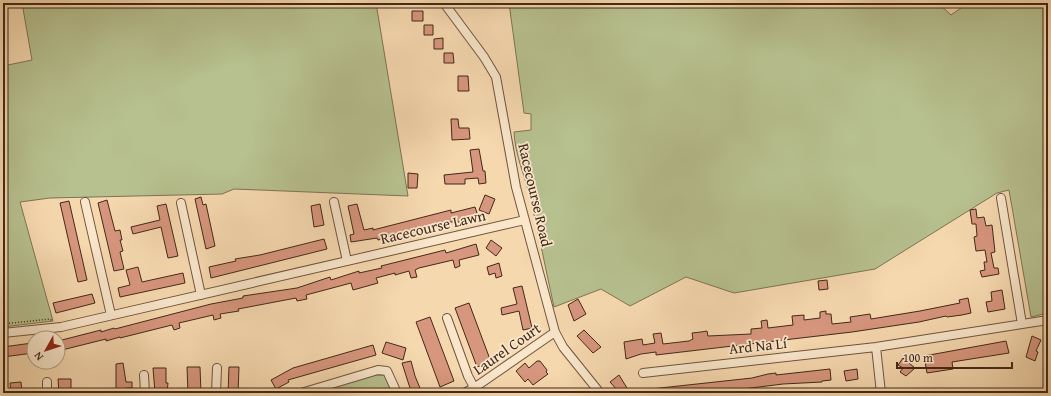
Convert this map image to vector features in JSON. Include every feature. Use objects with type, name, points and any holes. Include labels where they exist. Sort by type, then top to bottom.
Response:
[{"type":"street","name":"Racecourse Road","points":[[444,3],[460,27],[484,57],[496,77],[510,158],[555,332],[563,347],[600,393]]},
{"type":"street","points":[[1001,198],[1022,324]]},
{"type":"street","points":[[85,202],[111,315]]},
{"type":"street","points":[[334,202],[347,261]]},
{"type":"street","points":[[181,203],[202,295]]},
{"type":"street","name":"Racecourse Lawn","points":[[3,333],[61,327],[525,220]]},
{"type":"street","name":"Laurel Court","points":[[447,318],[468,376],[476,391]]},
{"type":"street","name":"Ard Na Lí","points":[[643,373],[876,348],[1048,320]]},
{"type":"street","name":"Laurel Court","points":[[464,393],[476,391],[555,332]]},
{"type":"street","points":[[876,348],[881,393]]},
{"type":"street","points":[[216,393],[217,368]]},
{"type":"street","points":[[301,393],[378,370],[387,371],[392,379],[397,393]]},
{"type":"street","points":[[144,375],[145,393]]},
{"type":"street","points":[[46,382],[47,393]]},
{"type":"path","points":[[3,222],[7,221]]},
{"type":"green space","points":[[22,3],[376,3],[408,196],[234,189],[222,194],[50,198],[20,202],[53,321],[3,327],[3,66],[32,60]]},
{"type":"green space","points":[[509,3],[938,3],[951,15],[968,3],[1048,3],[1048,313],[1031,317],[1009,190],[997,193],[875,269],[734,293],[686,277],[630,306],[601,289],[554,307],[528,190],[518,157],[515,141],[514,132],[531,130],[531,114],[524,113]]},
{"type":"green space","points":[[368,375],[386,375],[393,393],[312,393]]},
{"type":"building","points":[[412,11],[423,11],[423,21],[412,21]]},
{"type":"building","points":[[424,25],[433,25],[433,35],[424,35]]},
{"type":"building","points":[[443,38],[443,49],[434,49],[434,39]]},
{"type":"building","points":[[444,53],[453,53],[454,63],[444,63]]},
{"type":"building","points":[[458,76],[468,76],[469,91],[458,91]]},
{"type":"building","points":[[451,119],[458,119],[459,128],[469,128],[470,139],[452,140]]},
{"type":"building","points":[[479,149],[483,171],[485,171],[486,183],[479,184],[478,178],[465,179],[465,184],[445,184],[444,175],[473,172],[470,150]]},
{"type":"building","points":[[408,173],[418,174],[417,188],[408,188]]},
{"type":"building","points":[[485,195],[495,199],[489,214],[479,210]]},
{"type":"building","points":[[201,197],[203,205],[206,204],[215,246],[206,249],[195,199]]},
{"type":"building","points":[[107,200],[115,231],[120,230],[122,240],[120,240],[123,251],[120,252],[124,269],[114,271],[98,203]]},
{"type":"building","points":[[69,201],[87,280],[78,282],[60,203]]},
{"type":"building","points":[[166,204],[178,256],[168,258],[161,227],[133,234],[131,227],[160,220],[157,206]]},
{"type":"building","points":[[320,204],[324,225],[314,227],[311,206]]},
{"type":"building","points":[[357,204],[364,230],[373,228],[373,230],[451,210],[451,213],[475,207],[478,216],[460,222],[447,222],[378,240],[377,238],[351,242],[350,235],[354,234],[348,206]]},
{"type":"building","points":[[976,209],[977,218],[984,217],[986,226],[992,225],[995,252],[991,253],[994,268],[998,268],[999,274],[982,277],[980,271],[985,270],[984,262],[987,262],[985,250],[976,251],[974,237],[977,236],[976,224],[972,224],[970,210]]},
{"type":"building","points":[[324,239],[327,249],[211,278],[209,267],[236,261],[235,259],[260,255]]},
{"type":"building","points":[[491,240],[502,248],[496,256],[486,248]]},
{"type":"building","points":[[476,244],[479,255],[459,260],[460,266],[455,268],[453,260],[419,268],[415,270],[417,277],[411,278],[409,271],[395,275],[395,273],[376,278],[378,283],[353,290],[351,283],[306,295],[307,299],[297,301],[296,298],[238,309],[239,311],[220,314],[221,318],[214,320],[213,315],[179,323],[180,328],[174,330],[172,325],[66,349],[66,339],[101,330],[101,332],[115,329],[211,304],[243,298],[243,296],[297,288],[330,277],[331,280],[359,271],[359,273],[382,268],[381,266],[445,250],[446,253]]},
{"type":"building","points":[[499,263],[502,276],[496,278],[495,273],[489,275],[487,267]]},
{"type":"building","points":[[138,267],[142,282],[183,273],[185,283],[120,297],[118,288],[130,285],[126,270]]},
{"type":"building","points":[[827,280],[828,289],[819,290],[818,281]]},
{"type":"building","points":[[522,286],[532,328],[523,330],[519,311],[502,315],[501,308],[517,304],[513,288]]},
{"type":"building","points":[[1002,290],[1005,309],[988,312],[986,302],[992,301],[991,292]]},
{"type":"building","points":[[92,294],[95,303],[56,313],[53,303]]},
{"type":"building","points":[[968,298],[971,313],[962,315],[946,316],[919,322],[852,332],[656,355],[656,352],[641,354],[626,359],[624,342],[642,339],[643,345],[655,343],[653,334],[661,333],[663,344],[689,341],[693,339],[692,333],[707,331],[708,336],[751,334],[751,329],[762,328],[761,321],[767,320],[768,328],[793,325],[792,316],[804,315],[804,320],[820,318],[820,312],[826,311],[826,314],[831,314],[832,324],[851,322],[850,317],[870,314],[871,319],[960,303],[959,300]]},
{"type":"building","points":[[578,299],[586,314],[574,321],[568,305]]},
{"type":"building","points":[[469,303],[491,362],[477,367],[455,308]]},
{"type":"building","points":[[430,317],[454,381],[440,387],[416,322]]},
{"type":"building","points":[[584,330],[601,347],[593,353],[577,336]]},
{"type":"building","points":[[1032,336],[1041,340],[1036,351],[1038,352],[1035,361],[1026,357]]},
{"type":"building","points":[[1006,341],[1009,353],[952,362],[953,369],[927,373],[924,356]]},
{"type":"building","points":[[386,342],[406,348],[403,360],[382,353]]},
{"type":"building","points":[[26,344],[26,354],[3,357],[3,347]]},
{"type":"building","points":[[373,345],[376,355],[288,380],[289,382],[276,389],[271,380],[293,368]]},
{"type":"building","points":[[903,358],[915,368],[906,376],[900,372],[903,368],[898,365]]},
{"type":"building","points":[[411,361],[422,393],[412,393],[409,385],[402,363]]},
{"type":"building","points":[[537,361],[540,361],[547,370],[546,372],[548,374],[533,385],[528,379],[525,382],[516,371],[525,363],[529,368]]},
{"type":"building","points":[[123,363],[126,382],[132,382],[132,388],[126,388],[126,393],[116,393],[116,364]]},
{"type":"building","points":[[187,367],[200,367],[201,393],[188,393]]},
{"type":"building","points":[[229,367],[239,367],[238,393],[228,393]]},
{"type":"building","points":[[153,368],[166,368],[166,383],[168,383],[167,393],[155,393]]},
{"type":"building","points":[[830,369],[831,380],[743,389],[727,393],[652,393],[651,389],[752,378],[776,373],[776,375]]},
{"type":"building","points":[[857,369],[858,379],[846,381],[844,371]]},
{"type":"building","points":[[619,375],[627,388],[622,392],[620,389],[618,391],[610,382]]},
{"type":"building","points":[[58,379],[71,379],[71,393],[59,393]]},
{"type":"building","points":[[21,382],[22,393],[11,393],[10,383]]}]
